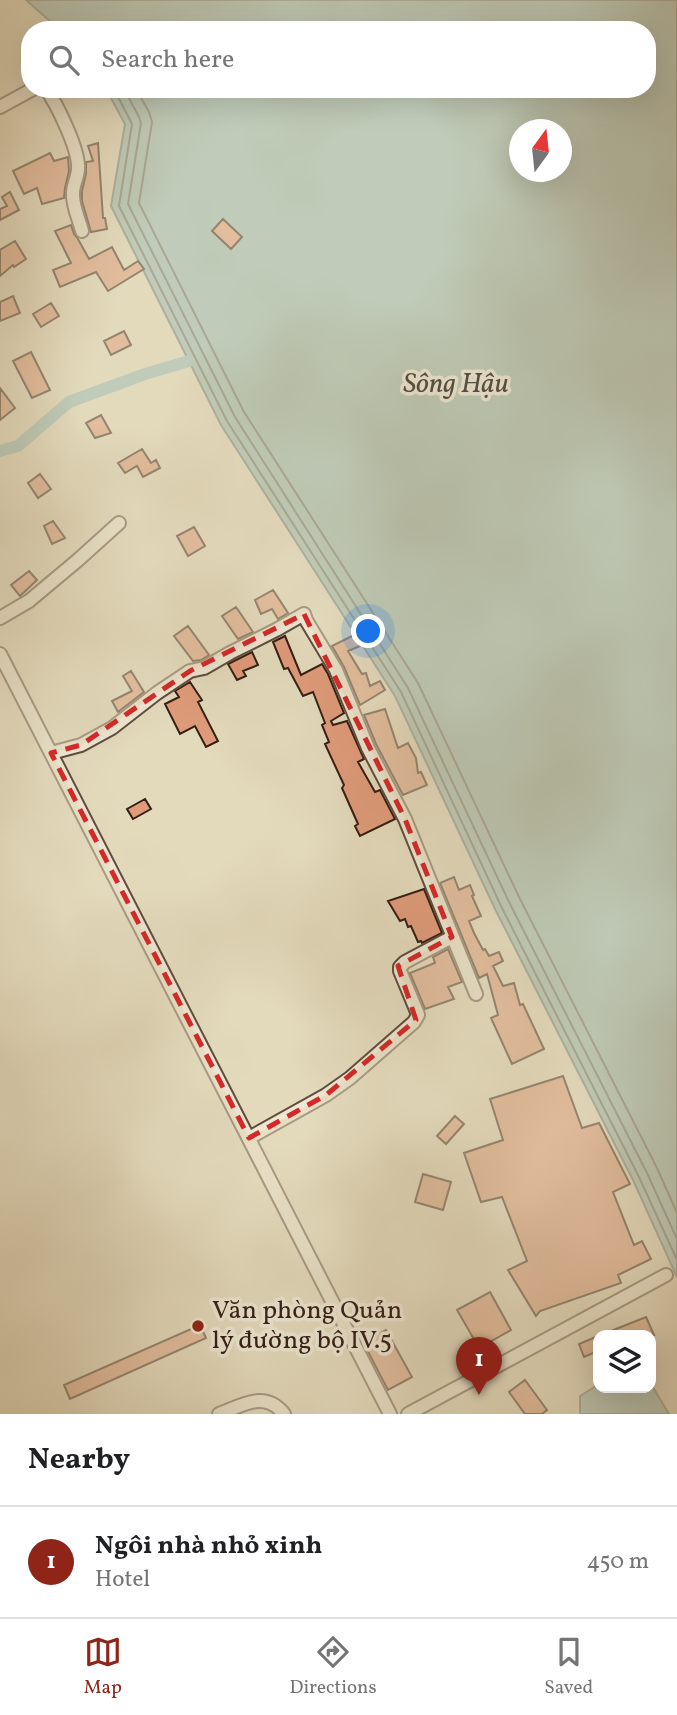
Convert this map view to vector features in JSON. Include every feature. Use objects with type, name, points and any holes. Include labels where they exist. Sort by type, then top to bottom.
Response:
[{"type":"street","points":[[0,107],[21,96]]},
{"type":"street","points":[[51,98],[73,142],[79,163],[73,198],[82,231]]},
{"type":"street","points":[[0,618],[29,601],[119,523]]},
{"type":"street","points":[[51,753],[81,745],[111,728],[190,671],[204,668],[304,614],[335,670],[368,748],[405,819],[475,994]]},
{"type":"street","points":[[0,654],[390,1414]]},
{"type":"street","points":[[249,1138],[326,1095],[350,1078],[414,1022],[418,1014],[400,971],[401,965],[452,937]]},
{"type":"street","points":[[408,1414],[666,1275]]},
{"type":"street","points":[[219,1414],[264,1400],[275,1404],[284,1414]]},
{"type":"highlighted area","points":[[304,614],[405,819],[452,937],[398,966],[416,1020],[326,1095],[249,1138],[51,753],[81,745],[190,671]]},
{"type":"water","name":"Sông Hậu","points":[[26,0],[677,0],[677,1277],[633,1180],[496,911],[395,696],[221,425],[111,206],[125,124],[111,98],[656,98],[656,21],[50,21]]},
{"type":"water","points":[[593,1388],[593,1393],[656,1392],[669,1414],[580,1414],[580,1396]]},
{"type":"building","points":[[98,143],[103,218],[107,229],[91,232],[82,201],[82,191],[86,162],[93,161],[88,146]]},
{"type":"building","points":[[50,153],[54,161],[68,157],[69,171],[64,198],[42,204],[37,188],[24,194],[13,171]]},
{"type":"building","points":[[10,192],[19,210],[0,220],[0,209],[7,206],[2,197]]},
{"type":"building","points":[[223,219],[242,237],[231,249],[212,231]]},
{"type":"building","points":[[71,225],[89,259],[112,247],[124,270],[138,261],[144,269],[108,291],[96,272],[60,287],[53,270],[71,263],[55,231]]},
{"type":"building","points":[[15,241],[26,259],[0,276],[0,250]]},
{"type":"building","points":[[13,296],[20,313],[0,321],[0,302]]},
{"type":"building","points":[[51,303],[59,316],[41,327],[33,314]]},
{"type":"building","points":[[124,331],[131,345],[111,355],[104,341]]},
{"type":"building","points":[[31,352],[50,390],[32,398],[13,361]]},
{"type":"building","points":[[0,388],[15,408],[0,420]]},
{"type":"building","points":[[101,415],[111,433],[95,438],[86,423]]},
{"type":"building","points":[[142,449],[151,463],[156,460],[160,468],[143,477],[137,466],[125,473],[118,463]]},
{"type":"building","points":[[40,474],[51,489],[38,498],[28,483]]},
{"type":"building","points":[[53,521],[65,538],[52,544],[44,526]]},
{"type":"building","points":[[194,527],[205,546],[188,556],[177,536]]},
{"type":"building","points":[[29,571],[37,580],[20,596],[11,585]]},
{"type":"building","points":[[273,590],[288,613],[278,619],[272,609],[261,614],[255,600]]},
{"type":"building","points":[[236,607],[253,632],[238,639],[222,616]]},
{"type":"building","points":[[188,626],[209,655],[201,660],[193,661],[174,636]]},
{"type":"building","points":[[354,635],[360,646],[348,651],[362,674],[366,673],[370,686],[380,681],[385,690],[360,705],[332,646]]},
{"type":"building","points":[[285,636],[301,675],[322,664],[344,713],[331,721],[333,725],[347,721],[364,759],[358,762],[375,792],[380,790],[395,819],[360,836],[355,826],[358,824],[342,788],[344,785],[325,744],[329,742],[322,725],[325,723],[313,692],[303,696],[288,668],[284,669],[273,642]]},
{"type":"building","points":[[252,652],[258,665],[243,671],[246,676],[237,680],[228,664]]},
{"type":"building","points":[[131,671],[144,692],[118,712],[112,701],[132,691],[123,676]]},
{"type":"building","points":[[190,682],[202,700],[198,702],[218,741],[206,747],[195,726],[180,734],[165,704],[179,697],[175,691]]},
{"type":"building","points":[[385,709],[398,748],[408,743],[416,758],[418,773],[421,772],[427,785],[403,795],[364,715]]},
{"type":"building","points":[[145,799],[151,809],[133,819],[127,809]]},
{"type":"building","points":[[454,877],[459,890],[470,885],[481,916],[469,921],[474,933],[489,956],[499,952],[503,961],[493,966],[503,986],[514,983],[520,1005],[523,1004],[544,1049],[512,1064],[491,1018],[498,1015],[487,974],[479,978],[440,883]]},
{"type":"building","points":[[424,889],[442,933],[422,943],[418,942],[405,919],[400,921],[388,901]]},
{"type":"building","points":[[448,949],[462,982],[448,987],[454,999],[425,1009],[410,973],[435,963],[433,957]]},
{"type":"building","points":[[563,1076],[582,1128],[599,1123],[630,1184],[613,1192],[634,1245],[642,1241],[651,1259],[618,1275],[621,1283],[540,1311],[536,1316],[508,1270],[527,1261],[502,1197],[481,1202],[464,1153],[503,1140],[490,1099]]},
{"type":"building","points":[[455,1116],[464,1124],[446,1144],[437,1136]]},
{"type":"building","points":[[423,1174],[451,1182],[443,1210],[415,1202]]},
{"type":"building","points":[[490,1292],[511,1330],[479,1348],[457,1310]]},
{"type":"building","points":[[646,1317],[652,1330],[614,1330]]},
{"type":"building","points":[[200,1325],[206,1338],[70,1399],[64,1385]]},
{"type":"building","points":[[386,1330],[412,1377],[388,1390],[363,1342]]},
{"type":"building","points":[[593,1338],[593,1353],[584,1357],[579,1344]]},
{"type":"building","points":[[525,1380],[547,1410],[542,1414],[525,1414],[509,1392]]},
{"type":"waterway","points":[[0,451],[18,446],[69,402],[189,361]]},
{"type":"place","name":"Văn phòng Quản lý đường bộ IV.5","points":[[198,1326]]},
{"type":"place","name":"Ngôi nhà nhỏ xinh","points":[[479,1395]]}]
